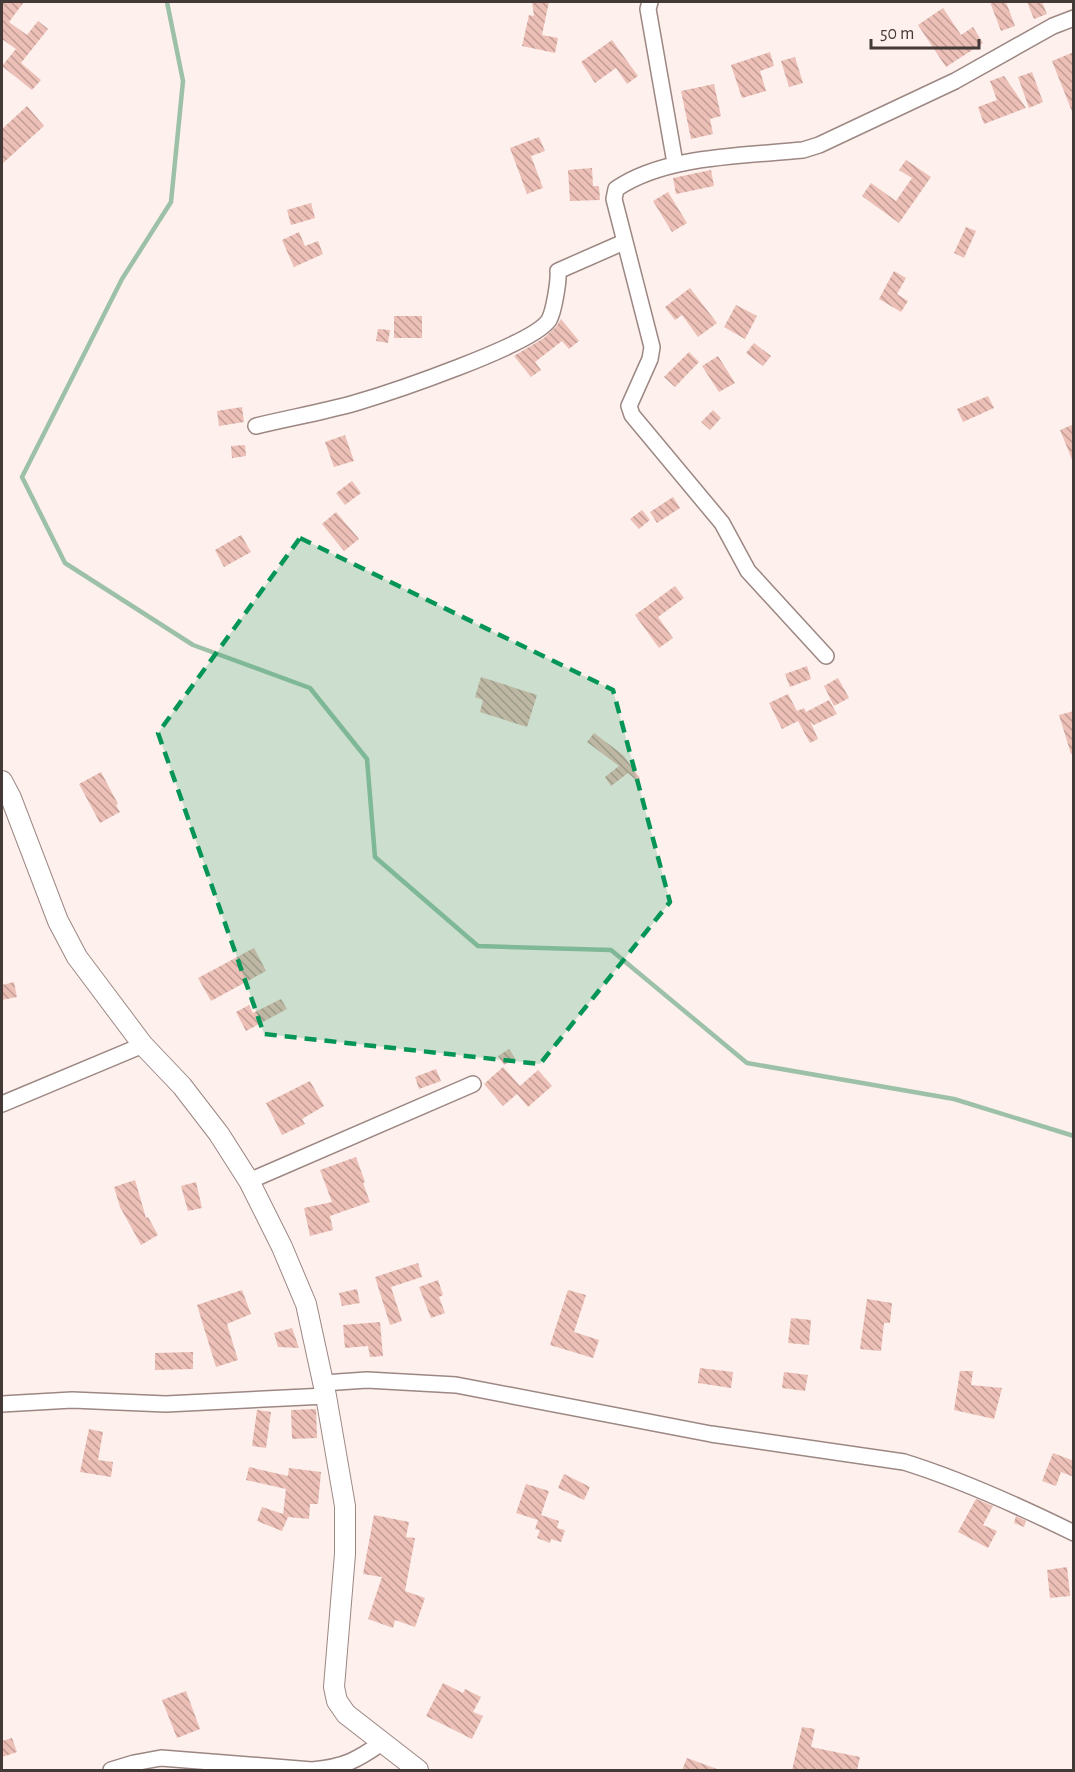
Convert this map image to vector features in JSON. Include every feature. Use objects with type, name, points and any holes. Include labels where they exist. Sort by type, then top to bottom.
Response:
[{"type":"street","points":[[650,2],[648,9],[675,164]]},
{"type":"street","points":[[826,656],[748,571],[722,523],[632,415],[629,406],[650,359],[652,347],[614,200],[616,189],[624,183],[675,164],[803,150],[819,145],[955,81],[1053,26],[1074,18]]},
{"type":"street","points":[[256,426],[356,402],[493,354],[538,330],[549,319],[559,278],[558,271],[624,242]]},
{"type":"street","points":[[2,781],[11,798],[58,921],[77,957],[143,1045],[182,1086],[219,1134],[249,1181],[282,1247],[306,1304],[345,1506],[345,1554],[334,1687],[337,1701],[346,1714],[418,1770]]},
{"type":"street","points":[[2,1104],[143,1045]]},
{"type":"street","points":[[249,1181],[473,1083]]},
{"type":"street","points":[[2,1404],[72,1400],[166,1404],[324,1390],[367,1380],[456,1385],[711,1434],[904,1462],[1022,1507],[1074,1533]]},
{"type":"street","points":[[111,1770],[134,1762],[161,1758],[312,1770],[333,1768],[354,1762],[383,1742]]},
{"type":"highlighted area","points":[[300,538],[613,690],[670,902],[540,1064],[264,1034],[158,733]]},
{"type":"building","points":[[2,2],[24,2],[9,22],[27,35],[38,21],[48,29],[21,63],[41,80],[32,90],[2,66],[16,49],[2,39]]},
{"type":"building","points":[[532,2],[549,2],[542,35],[558,38],[555,53],[522,46],[529,15],[534,16]]},
{"type":"building","points":[[990,2],[1006,2],[1015,26],[1001,31]]},
{"type":"building","points":[[1027,2],[1042,2],[1047,14],[1034,19]]},
{"type":"building","points":[[943,8],[961,35],[973,27],[983,43],[946,67],[918,25]]},
{"type":"building","points":[[612,40],[638,76],[627,84],[616,68],[595,83],[581,62]]},
{"type":"building","points":[[770,52],[774,66],[760,71],[766,91],[742,98],[731,65]]},
{"type":"building","points":[[1074,52],[1074,114],[1073,114],[1052,61]]},
{"type":"building","points":[[795,57],[803,83],[789,87],[781,61]]},
{"type":"building","points":[[1032,72],[1043,102],[1029,108],[1018,77]]},
{"type":"building","points":[[1004,76],[1026,108],[984,124],[978,107],[997,100],[990,81]]},
{"type":"building","points":[[714,84],[721,116],[710,119],[713,134],[691,139],[681,91]]},
{"type":"building","points":[[27,106],[44,126],[2,164],[2,129]]},
{"type":"building","points":[[539,137],[545,151],[531,156],[543,188],[527,194],[510,148]]},
{"type":"building","points":[[906,160],[931,177],[899,223],[862,196],[871,183],[896,201],[912,178],[899,170]]},
{"type":"building","points":[[592,168],[593,186],[599,186],[600,200],[570,201],[568,170]]},
{"type":"building","points":[[711,170],[714,186],[676,194],[673,178]]},
{"type":"building","points":[[668,192],[687,223],[672,232],[653,201]]},
{"type":"building","points":[[311,203],[315,218],[291,225],[287,210]]},
{"type":"building","points":[[966,227],[976,231],[964,258],[954,253]]},
{"type":"building","points":[[299,232],[305,246],[318,241],[323,254],[294,267],[282,240]]},
{"type":"building","points":[[894,271],[906,278],[897,294],[908,301],[901,312],[879,299]]},
{"type":"building","points":[[690,288],[717,323],[698,337],[682,315],[675,320],[665,307]]},
{"type":"building","points":[[736,305],[757,316],[745,339],[724,327]]},
{"type":"building","points":[[394,316],[422,316],[422,338],[394,338]]},
{"type":"building","points":[[561,319],[579,341],[569,349],[562,341],[535,362],[541,370],[531,377],[514,356],[544,338]]},
{"type":"building","points":[[378,329],[390,330],[388,343],[376,341]]},
{"type":"building","points":[[754,343],[771,356],[763,366],[746,353]]},
{"type":"building","points":[[689,352],[699,362],[675,387],[664,377]]},
{"type":"building","points":[[718,356],[735,383],[719,392],[702,366]]},
{"type":"building","points":[[988,396],[994,408],[963,422],[957,409]]},
{"type":"building","points":[[242,407],[244,422],[219,426],[217,411]]},
{"type":"building","points":[[713,410],[721,418],[710,430],[701,422]]},
{"type":"building","points":[[1074,424],[1074,462],[1073,462],[1060,430]]},
{"type":"building","points":[[345,435],[354,461],[334,467],[325,442]]},
{"type":"building","points":[[245,445],[246,456],[232,458],[231,446]]},
{"type":"building","points":[[352,481],[361,493],[345,505],[336,493]]},
{"type":"building","points":[[673,497],[680,508],[657,523],[650,512]]},
{"type":"building","points":[[642,510],[650,520],[639,529],[630,519]]},
{"type":"building","points":[[336,512],[359,539],[344,551],[322,524]]},
{"type":"building","points":[[241,535],[251,552],[224,567],[215,550]]},
{"type":"building","points":[[675,586],[684,598],[658,617],[673,638],[659,648],[635,615]]},
{"type":"building","points":[[807,666],[811,679],[790,687],[785,674]]},
{"type":"building","points":[[481,677],[537,695],[527,727],[480,712],[483,700],[475,697]]},
{"type":"building","points":[[838,678],[849,698],[834,706],[824,686]]},
{"type":"building","points":[[788,694],[797,711],[804,708],[806,712],[829,700],[837,714],[814,725],[810,721],[818,739],[810,743],[798,721],[782,729],[769,703]]},
{"type":"building","points":[[1074,711],[1074,753],[1071,754],[1059,715]]},
{"type":"building","points":[[594,733],[623,755],[640,778],[637,781],[628,773],[611,786],[605,777],[619,766],[587,742]]},
{"type":"building","points":[[101,772],[120,812],[100,823],[79,784]]},
{"type":"building","points":[[254,948],[266,971],[211,1001],[198,978]]},
{"type":"building","points":[[14,982],[17,997],[2,1000],[2,985]]},
{"type":"building","points":[[281,999],[287,1009],[246,1031],[236,1012],[249,1005],[253,1013]]},
{"type":"building","points":[[509,1049],[515,1058],[504,1065],[498,1056]]},
{"type":"building","points":[[503,1067],[520,1086],[538,1070],[552,1086],[528,1107],[517,1094],[503,1106],[484,1084]]},
{"type":"building","points":[[436,1069],[441,1081],[419,1089],[415,1077]]},
{"type":"building","points":[[310,1081],[324,1106],[302,1119],[305,1124],[282,1135],[266,1103]]},
{"type":"building","points":[[356,1157],[370,1202],[330,1216],[333,1230],[310,1236],[304,1208],[332,1202],[320,1170]]},
{"type":"building","points":[[135,1180],[146,1218],[148,1217],[158,1235],[141,1245],[120,1207],[114,1187]]},
{"type":"building","points":[[196,1182],[202,1208],[188,1211],[181,1186]]},
{"type":"building","points":[[418,1263],[422,1277],[391,1287],[402,1321],[390,1325],[375,1277]]},
{"type":"building","points":[[438,1280],[443,1295],[439,1297],[445,1313],[431,1318],[419,1287]]},
{"type":"building","points":[[357,1289],[360,1303],[342,1306],[339,1293]]},
{"type":"building","points":[[242,1290],[251,1314],[227,1324],[238,1360],[216,1367],[197,1305]]},
{"type":"building","points":[[568,1290],[586,1295],[574,1332],[599,1340],[593,1358],[550,1345]]},
{"type":"building","points":[[867,1299],[892,1303],[890,1323],[884,1323],[881,1351],[860,1349]]},
{"type":"building","points":[[791,1318],[811,1320],[809,1345],[788,1343]]},
{"type":"building","points":[[380,1322],[383,1356],[370,1357],[368,1346],[345,1348],[343,1325]]},
{"type":"building","points":[[292,1328],[299,1348],[278,1347],[274,1333]]},
{"type":"building","points":[[193,1352],[193,1369],[155,1370],[155,1353]]},
{"type":"building","points":[[700,1368],[733,1372],[731,1388],[698,1383]]},
{"type":"building","points":[[960,1371],[973,1371],[971,1385],[1002,1388],[994,1419],[954,1410]]},
{"type":"building","points":[[784,1372],[808,1375],[805,1391],[782,1388]]},
{"type":"building","points":[[316,1409],[317,1438],[292,1439],[291,1410]]},
{"type":"building","points":[[257,1410],[271,1412],[266,1448],[252,1446]]},
{"type":"building","points":[[89,1429],[103,1432],[98,1460],[113,1462],[111,1477],[80,1472]]},
{"type":"building","points":[[1053,1453],[1074,1461],[1074,1477],[1061,1472],[1056,1486],[1042,1481]]},
{"type":"building","points":[[249,1467],[288,1476],[289,1468],[321,1472],[318,1504],[310,1504],[309,1519],[288,1517],[282,1531],[257,1521],[262,1507],[283,1514],[286,1489],[246,1480]]},
{"type":"building","points":[[564,1474],[590,1487],[584,1500],[558,1488]]},
{"type":"building","points":[[526,1484],[549,1491],[541,1515],[559,1521],[557,1528],[565,1530],[561,1542],[551,1539],[550,1543],[537,1538],[540,1530],[535,1529],[538,1520],[516,1513]]},
{"type":"building","points":[[976,1499],[993,1506],[983,1525],[997,1531],[988,1548],[958,1532]]},
{"type":"building","points":[[374,1515],[409,1522],[406,1537],[415,1538],[405,1591],[425,1598],[415,1627],[395,1620],[393,1628],[368,1619],[382,1577],[363,1574]]},
{"type":"building","points":[[1016,1516],[1026,1521],[1024,1527],[1014,1523]]},
{"type":"building","points":[[1067,1567],[1070,1596],[1050,1598],[1047,1570]]},
{"type":"building","points":[[443,1683],[463,1693],[465,1689],[481,1697],[473,1712],[483,1716],[472,1739],[426,1716]]},
{"type":"building","points":[[186,1691],[200,1729],[177,1738],[162,1700]]},
{"type":"building","points":[[802,1727],[815,1729],[811,1747],[860,1757],[857,1770],[792,1770]]},
{"type":"building","points":[[12,1738],[17,1752],[2,1757],[2,1741]]},
{"type":"building","points":[[687,1758],[717,1769],[717,1770],[682,1770]]},
{"type":"waterway","points":[[167,2],[183,81],[171,202],[122,279],[22,477],[65,563],[193,645],[310,688],[367,759],[375,857],[478,946],[611,950],[747,1063],[954,1099],[1074,1136]]}]
